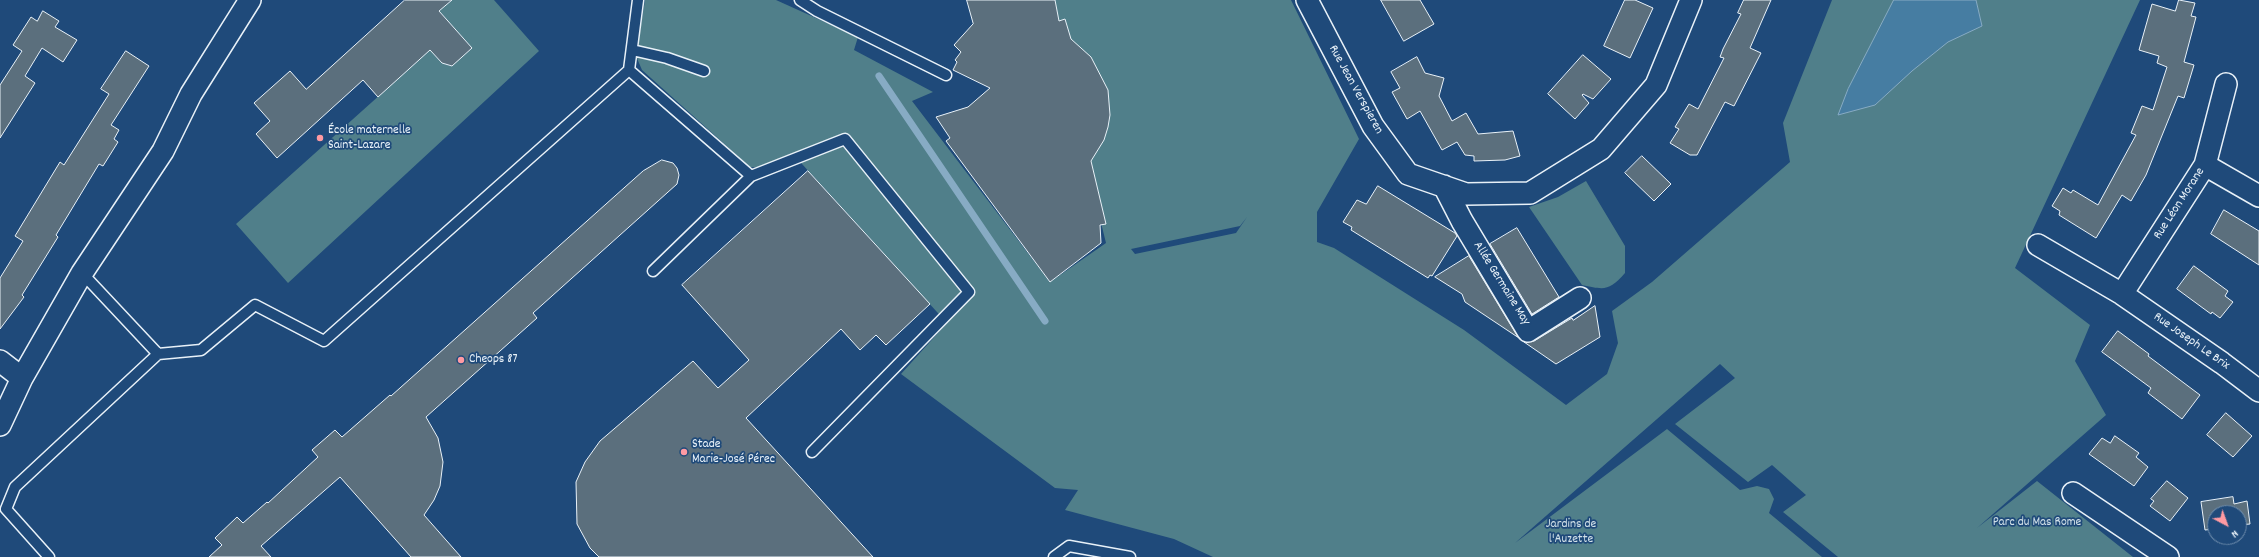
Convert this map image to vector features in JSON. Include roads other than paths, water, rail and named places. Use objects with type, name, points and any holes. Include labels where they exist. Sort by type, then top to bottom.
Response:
[{"type":"street","points":[[0,425],[22,378],[82,273],[164,151],[191,94],[250,0]]},
{"type":"street","name":"Rue Jean Verspieren","points":[[1307,0],[1377,132],[1408,174],[1466,194],[1530,193],[1602,149],[1656,85],[1691,0]]},
{"type":"street","name":"Rue Léon Morane","points":[[2122,294],[2205,165],[2226,84]]},
{"type":"street","points":[[2205,165],[2259,196]]},
{"type":"street","name":"Allée Germaine May","points":[[1444,186],[1462,221],[1528,331],[1580,298]]},
{"type":"street","name":"Rue Joseph Le Brix","points":[[2038,245],[2122,294],[2222,363],[2259,391]]},
{"type":"street","points":[[0,361],[22,378]]},
{"type":"street","points":[[2073,494],[2168,557]]},
{"type":"lane","points":[[49,557],[6,509],[15,487],[158,354],[201,350],[255,305],[324,341],[629,70],[638,0]]},
{"type":"lane","points":[[800,0],[817,11],[946,74]]},
{"type":"lane","points":[[632,50],[667,58],[704,71]]},
{"type":"lane","points":[[629,70],[751,176]]},
{"type":"lane","points":[[653,271],[751,176],[845,139],[969,292],[812,452]]},
{"type":"lane","points":[[82,273],[158,354]]},
{"type":"lane","points":[[1054,557],[1069,546],[1130,557]]},
{"type":"water","points":[[1894,0],[1976,0],[1982,26],[1948,42],[1912,71],[1875,105],[1838,115],[1848,89]]},
{"type":"waterway","points":[[879,76],[1045,321]]},
{"type":"place","name":"École maternelle Saint-Lazare","points":[[320,138]]},
{"type":"place","name":"Cheops 87","points":[[461,360]]},
{"type":"place","name":"Stade Marie-José Pérec","points":[[684,452]]},
{"type":"park label","name":"Parc du Mas Rome","points":[[2037,523]]},
{"type":"park label","name":"Jardins de l'Auzette","points":[[1571,532]]}]
